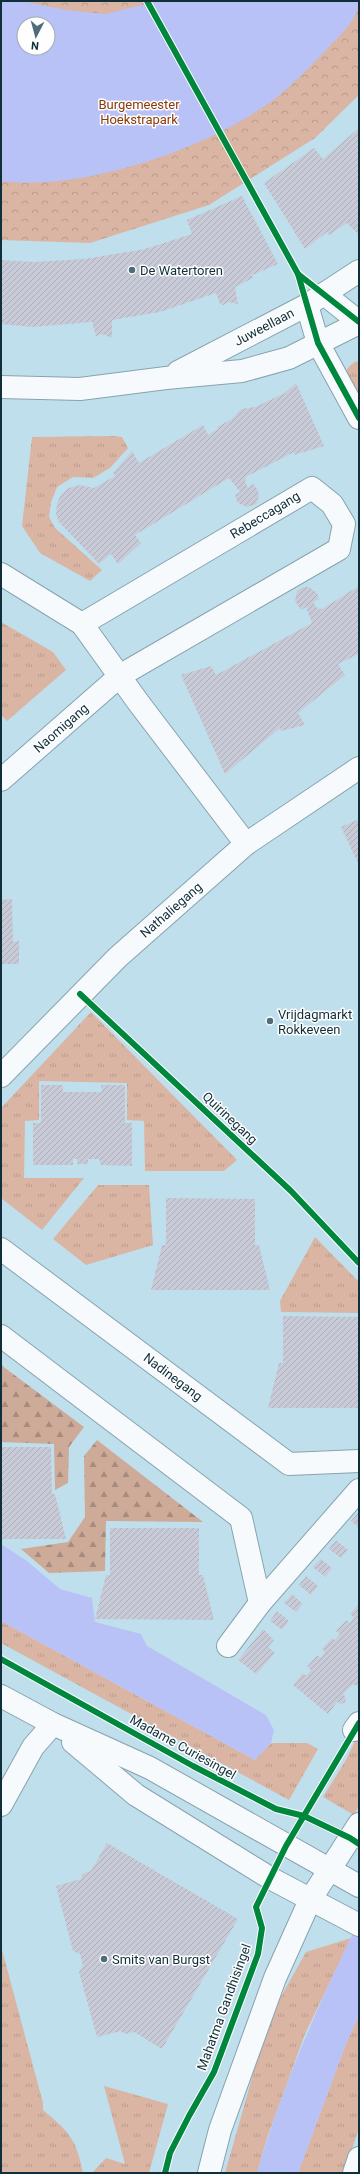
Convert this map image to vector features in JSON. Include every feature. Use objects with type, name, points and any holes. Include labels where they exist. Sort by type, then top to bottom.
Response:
[{"type":"street","name":"Juweellaan","points":[[166,378],[316,299],[359,271]]},
{"type":"street","points":[[316,299],[359,322]]},
{"type":"street","points":[[316,299],[318,343],[359,418]]},
{"type":"street","name":"Juweellaan","points":[[1,387],[80,389],[166,378],[242,371],[289,358],[359,322]]},
{"type":"street","name":"Rebeccagang","points":[[82,624],[312,488],[332,504],[344,524],[339,549],[121,676]]},
{"type":"street","points":[[1,574],[82,624],[121,676],[138,702],[246,844]]},
{"type":"street","name":"Naomigang","points":[[1,780],[121,676]]},
{"type":"street","name":"Nathaliegang","points":[[1,1076],[118,956],[246,844],[359,768]]},
{"type":"street","name":"Nadinegang","points":[[1,1249],[289,1464],[359,1461]]},
{"type":"street","points":[[1,1336],[241,1518],[260,1603]]},
{"type":"street","points":[[228,1646],[260,1603],[359,1490]]},
{"type":"street","points":[[1,1696],[53,1724],[150,1768],[359,1886]]},
{"type":"street","points":[[1,1805],[33,1747],[53,1724]]},
{"type":"street","points":[[53,1724],[136,1795],[270,1878],[356,1923]]},
{"type":"street","points":[[209,2173],[220,2130],[275,1978],[310,1900],[359,1824]]},
{"type":"street","points":[[354,2173],[359,2158]]},
{"type":"green space","name":"Burgemeester Hoekstrapark","points":[[1,1],[359,1],[359,95],[315,138],[209,205],[90,243],[1,240]]},
{"type":"green space","points":[[356,361],[359,363],[359,407],[348,389],[345,377],[349,366]]},
{"type":"green space","points":[[32,437],[122,437],[128,448],[110,468],[93,478],[73,477],[57,487],[51,502],[49,517],[55,528],[102,570],[90,581],[40,553],[22,526]]},
{"type":"green space","points":[[1,622],[53,652],[66,670],[7,721],[1,715]]},
{"type":"green space","points":[[91,1012],[237,1160],[224,1171],[145,1171],[144,1121],[127,1120],[127,1083],[39,1081],[39,1120],[25,1121],[24,1178],[84,1178],[42,1230],[1,1198],[1,1108]]},
{"type":"green space","points":[[98,1185],[149,1185],[153,1245],[86,1265],[53,1239]]},
{"type":"green space","points":[[315,1237],[359,1282],[359,1313],[281,1312],[280,1301]]},
{"type":"green space","points":[[1,1365],[84,1427],[69,1447],[68,1483],[55,1490],[54,1444],[1,1442]]},
{"type":"green space","points":[[97,1440],[203,1522],[106,1521],[105,1571],[49,1573],[21,1549],[68,1542],[85,1517],[84,1456]]},
{"type":"green space","points":[[1,1621],[255,1760],[271,1743],[307,1743],[318,1749],[289,1800],[1,1643]]},
{"type":"green space","points":[[359,1738],[359,1806],[354,1815],[323,1797],[346,1760],[356,1739]]},
{"type":"green space","points":[[351,1938],[305,2034],[267,2138],[257,2173],[225,2173],[269,2018],[306,1952]]},
{"type":"green space","points":[[1,1946],[43,2103],[43,2110],[65,2130],[74,2143],[83,2173],[1,2173]]},
{"type":"green space","points":[[359,2015],[359,2128],[344,2173],[298,2173],[345,2046]]},
{"type":"green space","points":[[104,2086],[168,2104],[149,2173],[92,2173],[106,2158],[125,2164]]},
{"type":"water","name":"Burgemeester Hoekstrapark","points":[[1,1],[21,1],[66,10],[105,14],[159,1],[359,1],[356,14],[352,21],[301,76],[264,106],[228,128],[166,155],[132,166],[98,175],[31,183],[1,181]]},
{"type":"water","points":[[1,1544],[27,1561],[60,1589],[92,1598],[95,1622],[141,1634],[147,1646],[266,1715],[274,1730],[271,1743],[255,1760],[1,1621]]},
{"type":"water","points":[[359,1921],[359,2015],[345,2046],[298,2173],[257,2173],[278,2108],[302,2045]]},
{"type":"building","points":[[359,128],[359,235],[347,223],[329,235],[327,232],[305,249],[264,183],[314,148],[323,159]]},
{"type":"building","name":"De Watertoren","points":[[242,196],[278,264],[252,275],[253,278],[235,287],[238,304],[228,302],[224,305],[220,304],[216,293],[160,312],[112,320],[112,338],[102,334],[96,336],[92,322],[33,327],[1,324],[1,260],[34,262],[84,259],[145,249],[192,234],[187,220]]},
{"type":"building","points":[[296,383],[324,446],[294,455],[294,452],[246,477],[245,482],[248,488],[253,484],[258,490],[259,496],[256,504],[247,507],[238,503],[235,495],[240,492],[229,478],[135,535],[141,543],[118,564],[111,554],[99,564],[59,522],[56,515],[57,503],[61,495],[68,488],[80,485],[94,488],[115,476],[113,473],[132,451],[139,463],[203,425],[208,435],[218,429],[217,427],[232,419],[241,409],[255,407],[285,393]]},
{"type":"building","points":[[359,586],[359,654],[338,664],[345,675],[298,713],[305,725],[281,731],[280,728],[225,774],[181,675],[211,666],[216,675],[312,623],[306,607],[301,610],[295,601],[297,591],[303,587],[309,587],[317,593],[319,599],[313,602],[317,608],[322,609]]},
{"type":"building","points":[[359,819],[359,865],[341,827]]},
{"type":"building","points":[[12,899],[13,942],[19,941],[19,964],[2,964],[1,975],[1,900]]},
{"type":"building","points":[[41,1085],[63,1085],[63,1092],[102,1092],[101,1085],[125,1085],[125,1123],[132,1123],[132,1166],[101,1165],[99,1159],[88,1159],[88,1164],[77,1164],[77,1159],[73,1159],[73,1165],[33,1165],[33,1123],[41,1123]]},
{"type":"building","points":[[166,1198],[255,1199],[255,1245],[259,1245],[270,1290],[151,1290],[162,1245],[166,1245]]},
{"type":"building","points":[[283,1316],[359,1317],[359,1408],[268,1408],[279,1363],[283,1363]]},
{"type":"building","points":[[1,1447],[51,1447],[52,1494],[55,1494],[66,1539],[1,1539]]},
{"type":"building","points":[[359,1513],[359,1528],[351,1521]]},
{"type":"building","points":[[110,1528],[199,1528],[199,1575],[203,1575],[214,1620],[95,1619],[106,1575],[110,1575]]},
{"type":"building","points":[[336,1540],[348,1550],[341,1558],[329,1549]]},
{"type":"building","points":[[321,1559],[332,1568],[325,1577],[313,1567]]},
{"type":"building","points":[[306,1576],[318,1586],[311,1595],[299,1585]]},
{"type":"building","points":[[292,1594],[303,1604],[296,1612],[284,1603]]},
{"type":"building","points":[[359,1604],[359,1685],[352,1685],[343,1694],[346,1698],[345,1702],[341,1704],[337,1702],[328,1714],[293,1685],[303,1673],[306,1676],[311,1670],[307,1667],[317,1655],[321,1658],[325,1652],[322,1649],[332,1638],[335,1640],[340,1634],[336,1631],[346,1620],[350,1623],[354,1617],[350,1614]]},
{"type":"building","points":[[277,1611],[289,1621],[282,1630],[270,1621]]},
{"type":"building","points":[[263,1629],[274,1640],[268,1647],[275,1653],[256,1674],[238,1660]]},
{"type":"building","points":[[107,1843],[238,1919],[162,2049],[134,2032],[125,2034],[121,2031],[97,2037],[79,1972],[83,1966],[80,1954],[73,1951],[56,1886],[81,1879],[82,1874],[91,1871]]},
{"type":"cycle path","points":[[147,1],[298,274],[318,343],[359,418]]},
{"type":"cycle path","points":[[298,274],[359,322]]},
{"type":"cycle path","name":"Quirinegang","points":[[80,994],[291,1191],[359,1263]]},
{"type":"cycle path","name":"Madame Curiesingel","points":[[1,1659],[193,1766],[276,1809],[304,1816],[350,1838],[359,1844]]},
{"type":"cycle path","name":"Mahatma Gandhisingel","points":[[165,2173],[170,2153],[214,2072],[258,1954],[262,1928],[256,1907],[286,1846],[359,1723]]},
{"type":"place","name":"De Watertoren","points":[[132,270]]},
{"type":"place","name":"Vrijdagmarkt Rokkeveen","points":[[270,1021]]},
{"type":"place","name":"Smits van Burgst","points":[[104,1959]]}]
